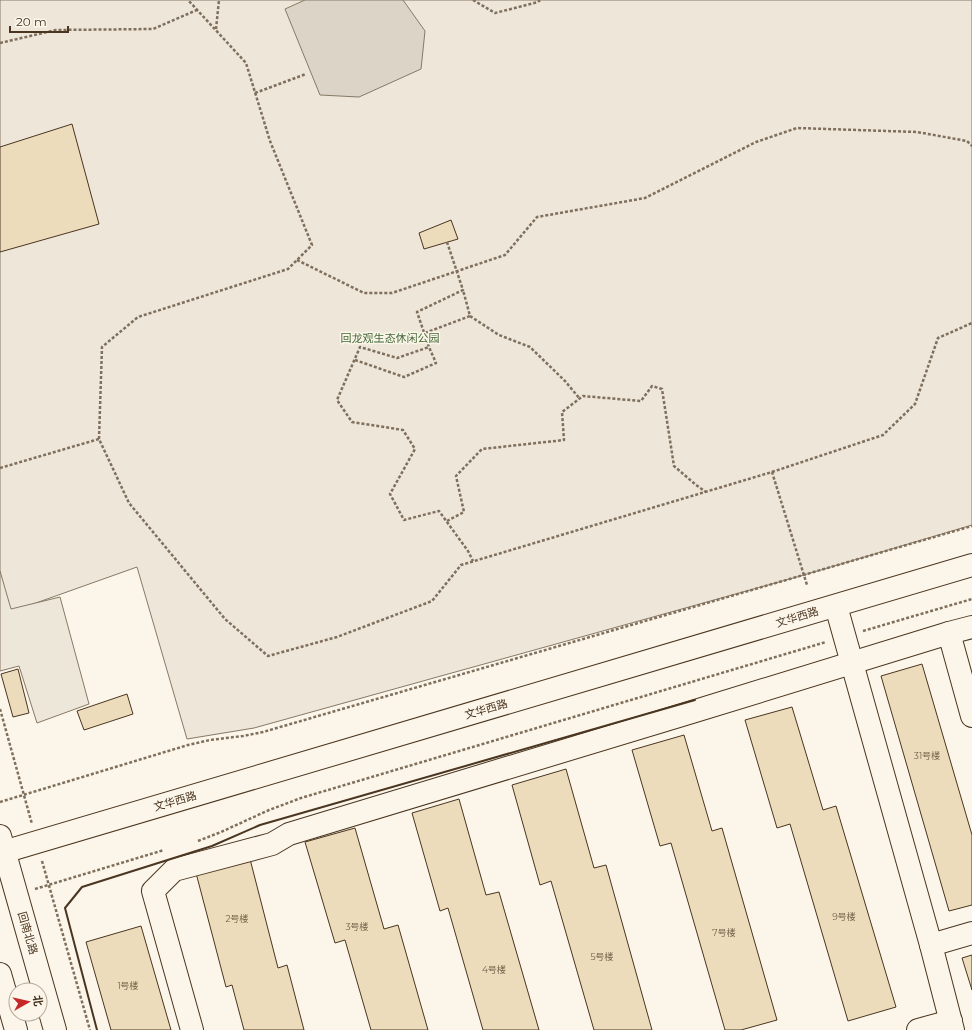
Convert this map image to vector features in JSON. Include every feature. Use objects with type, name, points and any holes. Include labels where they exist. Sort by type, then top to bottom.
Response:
[{"type":"street","name":"文华西路","points":[[1,847],[836,606],[972,565]]},
{"type":"street","points":[[836,606],[952,1026],[918,1030]]},
{"type":"street","points":[[192,1030],[153,891],[174,870],[272,844],[289,834],[972,627]]},
{"type":"street","points":[[949,633],[972,716]]},
{"type":"street","name":"回南北路","points":[[1,847],[17,894],[55,1030]]},
{"type":"street","points":[[930,945],[972,933]]},
{"type":"street","points":[[0,974],[16,1030]]},
{"type":"path","points":[[188,0],[246,63],[270,141],[312,245],[288,269],[138,317],[102,347],[99,439],[130,503],[225,619],[268,656],[337,637],[432,601],[461,565],[772,472],[884,435],[915,404],[938,338],[972,323]]},
{"type":"path","points":[[216,30],[219,0]]},
{"type":"path","points":[[474,0],[494,13],[538,2],[540,0]]},
{"type":"path","points":[[0,43],[56,30],[153,29],[197,10]]},
{"type":"path","points":[[255,92],[306,74]]},
{"type":"path","points":[[298,260],[364,293],[392,293],[505,255],[537,217],[645,198],[756,142],[797,128],[917,132],[967,141],[972,146]]},
{"type":"path","points":[[447,242],[470,316],[499,335],[530,347],[580,399]]},
{"type":"path","points":[[355,360],[404,378],[436,363],[417,312],[463,290]]},
{"type":"path","points":[[424,334],[470,316]]},
{"type":"path","points":[[429,347],[398,358],[360,347],[337,400],[352,422],[402,430],[415,449],[390,494],[404,520],[440,511],[468,551],[473,562]]},
{"type":"path","points":[[447,521],[464,512],[456,476],[482,449],[564,440],[562,412],[583,396],[641,401],[652,386],[662,389],[674,466],[706,492]]},
{"type":"path","points":[[0,468],[99,439]]},
{"type":"path","points":[[772,472],[807,585]]},
{"type":"path","points":[[0,802],[188,745],[263,732],[972,526]]},
{"type":"path","points":[[888,624],[972,599]]},
{"type":"path","points":[[198,841],[300,798],[790,652]]},
{"type":"path","points":[[0,709],[20,781]]},
{"type":"path","points":[[17,894],[168,850]]},
{"type":"path","points":[[53,898],[90,1030]]},
{"type":"green space","name":"回龙观生态休闲公园","points":[[0,0],[972,0],[972,525],[804,575],[254,728],[187,739],[137,567],[5,614],[0,597]]},
{"type":"shaded area","points":[[305,0],[403,0],[425,31],[421,69],[359,97],[320,95],[285,9]]},
{"type":"shaded area","points":[[0,571],[11,609],[60,597],[89,704],[37,723],[19,666],[0,671]]},
{"type":"building","points":[[72,124],[99,224],[0,252],[0,147]]},
{"type":"building","points":[[451,220],[458,239],[424,249],[419,233]]},
{"type":"building","points":[[922,664],[972,835],[972,905],[949,911],[881,676]]},
{"type":"building","points":[[18,669],[29,713],[13,717],[1,674]]},
{"type":"building","points":[[127,694],[133,714],[84,730],[77,711]]},
{"type":"building","points":[[792,707],[823,810],[836,806],[896,1007],[848,1021],[790,824],[777,828],[745,720]]},
{"type":"building","points":[[684,735],[712,831],[722,828],[777,1020],[741,1030],[725,1030],[671,843],[660,846],[632,750]]},
{"type":"building","points":[[566,769],[594,868],[606,865],[652,1030],[594,1030],[551,881],[540,885],[512,785]]},
{"type":"building","points":[[459,799],[486,895],[499,892],[539,1030],[483,1030],[448,908],[440,911],[412,813]]},
{"type":"building","points":[[355,828],[384,929],[398,925],[428,1030],[371,1030],[345,940],[335,943],[305,842]]},
{"type":"building","points":[[250,859],[278,968],[287,965],[304,1030],[244,1030],[232,985],[226,987],[196,873]]},
{"type":"building","points":[[141,926],[171,1030],[111,1030],[86,942]]},
{"type":"building","points":[[972,955],[972,990],[962,958]]},
{"type":"wall","points":[[97,1030],[65,908],[82,887],[212,846],[260,825],[695,700]]}]
